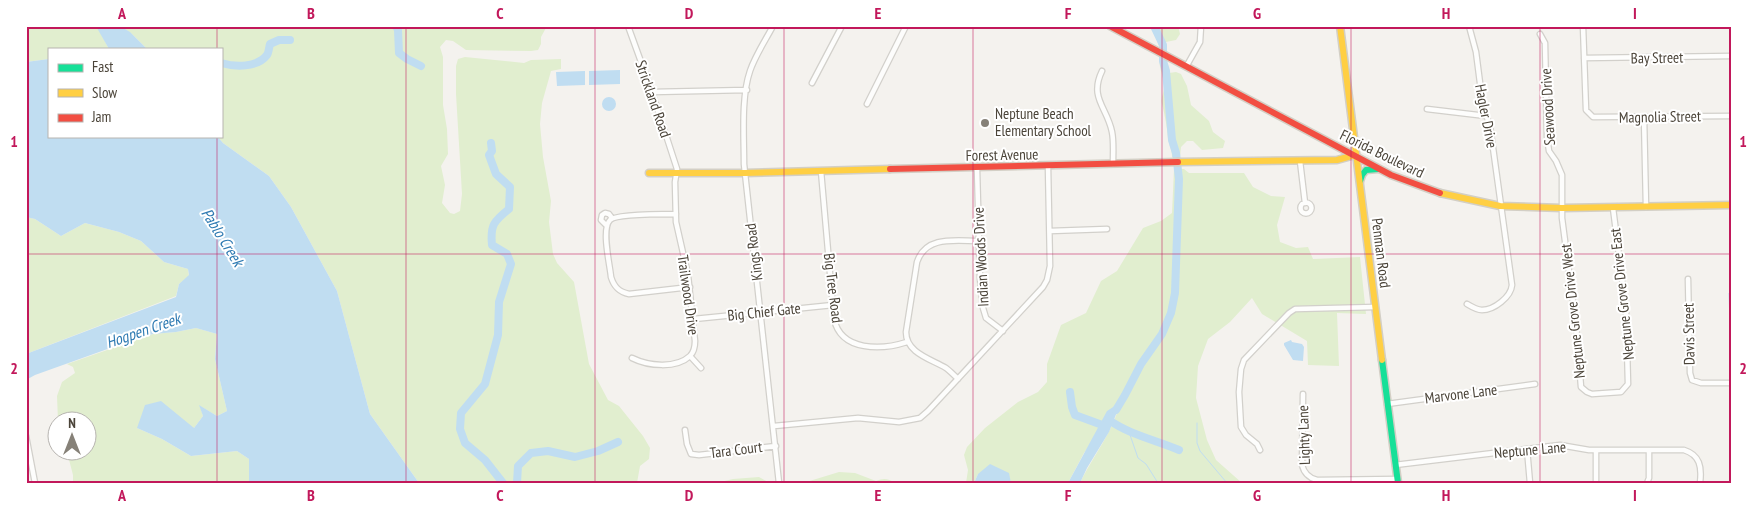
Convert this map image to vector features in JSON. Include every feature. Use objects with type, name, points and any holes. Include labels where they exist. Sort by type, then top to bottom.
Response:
[{"type":"street","name":"Strickland Road","points":[[628,26],[652,92],[677,172]]},
{"type":"street","name":"Kings Road","points":[[773,26],[751,70],[744,117],[745,173],[779,483]]},
{"type":"street","points":[[812,83],[842,26]]},
{"type":"street","points":[[867,104],[906,26]]},
{"type":"street","name":"Florida Boulevard","points":[[1110,26],[1380,169],[1413,184],[1445,195],[1500,206],[1612,208],[1731,205]]},
{"type":"street","points":[[1186,67],[1200,42],[1201,26]]},
{"type":"street","name":"Penman Road","points":[[1340,26],[1397,481]]},
{"type":"street","name":"Hagler Drive","points":[[1466,304],[1477,309],[1487,309],[1506,298],[1512,289],[1490,126],[1483,106],[1476,52],[1470,26]]},
{"type":"street","points":[[1583,26],[1584,58]]},
{"type":"street","name":"Seawood Drive","points":[[1540,34],[1545,43],[1548,146],[1562,175],[1562,208]]},
{"type":"street","name":"Bay Street","points":[[1584,58],[1731,56]]},
{"type":"street","name":"Magnolia Street","points":[[1584,58],[1586,110],[1590,115],[1597,118],[1731,116]]},
{"type":"street","points":[[1102,71],[1096,87],[1097,95],[1112,132],[1113,164]]},
{"type":"street","points":[[652,92],[747,90]]},
{"type":"street","points":[[1427,109],[1486,116]]},
{"type":"street","points":[[1644,117],[1646,207]]},
{"type":"street","name":"Forest Avenue","points":[[649,172],[745,173],[1184,162],[1300,161],[1337,160],[1355,155]]},
{"type":"street","points":[[1300,161],[1305,203]]},
{"type":"street","points":[[774,426],[858,418],[888,422],[910,421],[920,418],[1003,331],[1047,280],[1050,266],[1048,166]]},
{"type":"street","name":"Indian Woods Drive","points":[[977,168],[980,278],[984,313],[986,318],[1003,331]]},
{"type":"street","points":[[1360,187],[1361,176],[1364,171],[1380,169]]},
{"type":"street","name":"Big Tree Road","points":[[821,171],[833,305],[837,328],[840,334],[852,343],[867,346],[887,346],[908,342]]},
{"type":"street","name":"Trailwood Drive","points":[[632,358],[640,362],[665,364],[683,360],[690,356],[694,350],[696,341],[690,287],[676,214],[675,182],[677,172]]},
{"type":"street","name":"Neptune Grove Drive West","points":[[1562,208],[1581,387],[1592,394],[1606,394]]},
{"type":"street","name":"Neptune Grove Drive East","points":[[1606,394],[1624,391],[1629,378],[1626,310],[1612,208]]},
{"type":"street","points":[[607,226],[601,220],[602,215],[605,213],[609,214],[612,218]]},
{"type":"street","points":[[612,218],[676,214]]},
{"type":"street","points":[[612,218],[607,226],[606,243],[611,277],[619,290],[633,294],[690,287]]},
{"type":"street","points":[[1050,231],[1107,229]]},
{"type":"street","points":[[958,379],[947,369],[916,352],[908,342],[906,332],[921,252],[936,242],[979,241]]},
{"type":"street","name":"Davis Street","points":[[1688,279],[1690,373],[1692,380],[1701,383],[1731,383]]},
{"type":"street","name":"Big Chief Gate","points":[[694,319],[833,305]]},
{"type":"street","points":[[1260,450],[1257,444],[1246,435],[1241,427],[1239,392],[1244,360],[1289,313],[1295,310],[1375,307]]},
{"type":"street","points":[[690,356],[701,368]]},
{"type":"street","name":"Marvone Lane","points":[[1387,404],[1535,384]]},
{"type":"street","name":"Lighty Lane","points":[[1303,394],[1302,465],[1310,478],[1317,480],[1397,481]]},
{"type":"street","name":"Tara Court","points":[[685,430],[691,454],[699,455],[776,446]]},
{"type":"street","points":[[26,436],[35,483]]},
{"type":"street","name":"Neptune Lane","points":[[1395,465],[1560,445],[1596,450],[1684,450],[1693,454],[1701,465],[1700,483]]},
{"type":"street","points":[[1527,449],[1530,483]]},
{"type":"street","points":[[1596,450],[1596,482]]},
{"type":"street","points":[[1647,483],[1649,478],[1649,450]]},
{"type":"green space","points":[[26,26],[547,26],[541,37],[541,44],[538,50],[466,50],[453,41],[446,40],[440,47],[443,57],[443,105],[447,129],[448,154],[441,166],[445,185],[442,203],[450,213],[454,214],[460,211],[462,194],[456,94],[456,66],[458,59],[465,57],[524,63],[531,60],[561,59],[561,69],[551,71],[542,103],[540,124],[543,157],[551,201],[549,222],[553,254],[557,263],[574,282],[589,364],[608,400],[619,406],[650,448],[649,459],[640,466],[637,483],[419,483],[370,414],[337,291],[291,207],[269,176],[219,138],[222,138],[222,48],[146,48],[126,30],[115,27],[98,28],[108,48],[48,48],[48,59],[26,62]]},
{"type":"green space","points":[[1151,26],[1178,26],[1180,34],[1176,40],[1166,42],[1166,50],[1158,45],[1158,39]]},
{"type":"green space","points":[[1160,58],[1167,63],[1169,73],[1176,72],[1181,74],[1187,86],[1191,105],[1209,121],[1213,132],[1225,141],[1223,148],[1202,150],[1193,141],[1187,141],[1181,147],[1180,157],[1172,157],[1162,101],[1164,82]]},
{"type":"green space","points":[[1174,169],[1184,169],[1189,173],[1244,173],[1253,187],[1271,196],[1285,197],[1277,225],[1280,242],[1296,248],[1308,247],[1313,259],[1360,257],[1366,314],[1337,313],[1339,366],[1308,365],[1307,341],[1262,314],[1252,298],[1230,322],[1208,339],[1198,366],[1196,398],[1207,440],[1216,460],[1242,483],[1080,483],[1113,424],[1120,403],[1084,453],[1068,483],[1011,483],[1008,473],[978,474],[974,483],[966,483],[968,470],[964,455],[967,447],[985,428],[1018,402],[1038,392],[1047,382],[1047,364],[1061,325],[1086,313],[1101,281],[1117,271],[1143,228],[1161,221],[1172,213]]},
{"type":"green space","points":[[26,217],[35,219],[61,236],[85,223],[119,232],[141,241],[164,262],[188,269],[189,276],[179,284],[176,296],[26,354]]},
{"type":"green space","points":[[196,328],[217,334],[215,359],[227,411],[217,416],[200,406],[203,416],[194,428],[137,428],[162,439],[191,456],[237,451],[249,459],[249,483],[73,483],[70,462],[98,462],[98,412],[58,412],[57,396],[62,382],[75,373],[73,367],[67,364],[153,334]]},
{"type":"green space","points":[[839,472],[855,473],[876,481],[888,479],[895,483],[803,483]]},
{"type":"green space","points":[[759,477],[770,483],[716,483],[733,479]]},
{"type":"water","points":[[120,26],[130,32],[146,48],[108,48],[97,28]]},
{"type":"water","points":[[48,59],[48,138],[219,138],[269,176],[291,207],[337,291],[370,414],[419,483],[249,483],[249,459],[237,451],[191,456],[162,439],[137,428],[145,405],[161,401],[194,428],[203,416],[199,405],[217,416],[227,411],[215,359],[217,334],[196,328],[141,337],[35,375],[26,380],[26,354],[176,297],[179,284],[189,275],[188,269],[164,262],[141,241],[119,232],[85,223],[61,236],[35,219],[26,217],[26,62]]},
{"type":"water","points":[[620,70],[620,84],[589,85],[589,71]]},
{"type":"water","points":[[585,71],[585,85],[557,86],[556,72]]},
{"type":"water","points":[[606,97],[612,97],[616,104],[612,111],[606,111],[602,107],[602,101]]},
{"type":"water","points":[[1291,340],[1292,342],[1302,344],[1304,347],[1303,361],[1293,360],[1284,345],[1284,343]]},
{"type":"water","points":[[1121,402],[1109,432],[1080,483],[1068,483],[1107,411]]},
{"type":"water","points":[[990,464],[1009,473],[1011,483],[974,483],[978,474]]},
{"type":"waterway","points":[[396,26],[398,30],[399,53],[421,66]]},
{"type":"waterway","points":[[1116,410],[1141,364],[1162,334],[1171,313],[1175,293],[1179,179],[1176,153],[1172,140],[1166,71],[1163,61],[1163,45],[1154,26]]},
{"type":"waterway","points":[[222,63],[239,66],[258,62],[267,55],[270,44],[279,40],[290,40]]},
{"type":"waterway","points":[[491,143],[492,151],[489,155],[496,174],[510,187],[509,209],[494,224],[492,245],[507,254],[511,264],[499,302],[498,335],[485,384],[461,413],[460,429],[465,443],[485,460],[503,483]]},
{"type":"waterway","points":[[1731,291],[1729,293],[1731,354]]},
{"type":"waterway","points":[[1070,392],[1075,415],[1105,426]]},
{"type":"waterway","points":[[1109,420],[1134,433],[1179,450]]},
{"type":"waterway","points":[[1197,423],[1197,443],[1200,451],[1227,483]]},
{"type":"waterway","points":[[1129,432],[1138,458],[1146,464],[1158,483]]},
{"type":"waterway","points":[[517,483],[518,466],[531,453],[548,451],[575,457],[598,451],[618,442]]},
{"type":"traffic: fast","points":[[1360,181],[1366,170],[1378,169]]},
{"type":"traffic: fast","points":[[1382,360],[1398,483]]},
{"type":"traffic: slow","points":[[1340,26],[1382,360]]},
{"type":"traffic: slow","points":[[1178,162],[1337,160],[1355,155]]},
{"type":"traffic: slow","points":[[649,173],[745,173],[890,169]]},
{"type":"traffic: slow","points":[[1440,193],[1500,206],[1562,208],[1731,205]]},
{"type":"traffic: jam","points":[[1110,26],[1391,175],[1440,193]]},
{"type":"traffic: jam","points":[[890,169],[1178,162]]},
{"type":"place","name":"Neptune Beach Elementary School","points":[[985,123]]},
{"type":"water label","name":"Pablo Creek","points":[[223,237]]},
{"type":"water label","name":"Hogpen Creek","points":[[143,330]]}]
